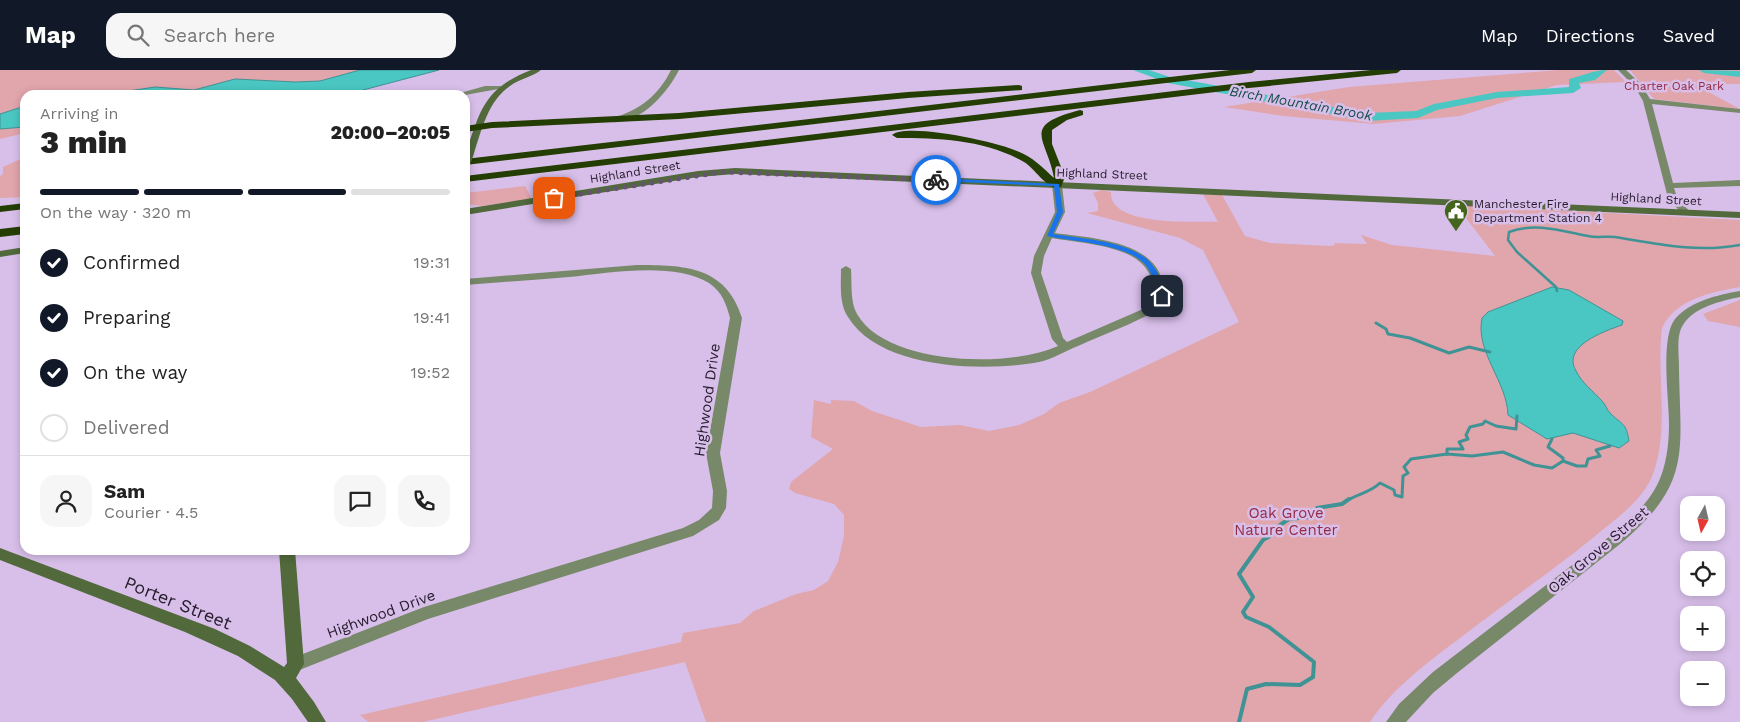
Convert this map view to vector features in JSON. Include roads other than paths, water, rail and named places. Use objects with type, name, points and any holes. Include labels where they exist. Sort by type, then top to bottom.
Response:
[{"type":"highway","points":[[470,128],[698,115],[919,94],[1132,82],[1252,70]]},
{"type":"highway","points":[[470,178],[1249,85],[1397,70]]},
{"type":"highway","points":[[470,157],[1132,82]]},
{"type":"highway","points":[[768,143],[889,136],[965,140],[1001,148],[1022,156],[1039,166],[1050,181],[1056,185],[1060,177],[1044,138],[1047,129],[1054,122],[1086,112],[1186,94]]},
{"type":"highway","points":[[0,209],[20,207]]},
{"type":"highway","points":[[0,213],[20,211]]},
{"type":"highway","points":[[0,233],[20,231]]},
{"type":"main road","points":[[470,150],[486,106],[500,88],[537,70]]},
{"type":"main road","name":"Highland Street","points":[[470,211],[723,172],[1740,215]]},
{"type":"main road","points":[[0,254],[20,251]]},
{"type":"main road","name":"Porter Street","points":[[0,554],[188,626],[237,649],[272,668],[286,679],[309,708],[317,722]]},
{"type":"main road","points":[[286,679],[296,664],[288,555]]},
{"type":"street","points":[[612,120],[642,110],[670,82],[675,70]]},
{"type":"street","points":[[1622,70],[1632,80],[1647,101],[1673,198],[1685,212]]},
{"type":"street","points":[[470,92],[485,88],[500,88]]},
{"type":"street","points":[[1647,101],[1740,111]]},
{"type":"street","points":[[1669,186],[1740,182]]},
{"type":"street","points":[[1056,185],[1060,212],[1039,256],[1036,273],[1058,339],[1066,346]]},
{"type":"street","points":[[846,269],[848,305],[854,318],[870,335],[894,348],[924,358],[955,363],[1039,358],[1137,317],[1154,308],[1162,296],[1152,268],[1143,258],[1122,248],[1049,235]]},
{"type":"street","name":"Highwood Drive","points":[[296,664],[424,614],[688,532],[712,519],[720,509],[722,496],[714,470],[713,453],[736,318],[734,304],[726,290],[713,280],[691,272],[665,268],[638,268],[470,282]]},
{"type":"street","name":"Oak Grove Street","points":[[1396,722],[1411,702],[1456,663],[1612,542],[1646,512],[1661,491],[1669,475],[1674,453],[1672,363],[1674,338],[1678,324],[1690,312],[1710,302],[1740,294]]},
{"type":"waterway","name":"Birch Mountain Brook","points":[[1138,70],[1168,80],[1261,98],[1311,105],[1347,115],[1367,117],[1418,114],[1434,107],[1497,95],[1551,93],[1573,90],[1575,88],[1573,81],[1591,78],[1602,70]]},
{"type":"waterway","name":"Birch Mountain Brook","points":[[1704,70],[1740,74]]},
{"type":"waterway","points":[[1557,291],[1556,287],[1517,252],[1508,240],[1509,232],[1519,229],[1539,228],[1591,237],[1615,237],[1677,247],[1708,248],[1740,245]]},
{"type":"waterway","points":[[1376,323],[1386,329],[1388,334],[1410,338],[1449,353],[1469,347],[1490,352]]},
{"type":"waterway","points":[[1447,454],[1447,449],[1463,449],[1459,442],[1468,439],[1466,435],[1470,427],[1483,424],[1485,421],[1496,426],[1516,429],[1517,416]]},
{"type":"waterway","points":[[1552,439],[1548,447],[1563,458],[1563,461]]},
{"type":"waterway","points":[[1563,461],[1577,466],[1586,466],[1588,459],[1600,456],[1596,450],[1610,446]]},
{"type":"waterway","points":[[1447,454],[1472,456],[1503,452],[1534,465],[1552,468],[1563,461]]},
{"type":"waterway","points":[[1348,500],[1373,489],[1380,483],[1394,490],[1395,495],[1402,497],[1403,476],[1408,473],[1404,467],[1411,459],[1447,454]]},
{"type":"waterway","points":[[1239,722],[1247,689],[1266,684],[1300,685],[1313,677],[1314,662],[1269,627],[1246,617],[1243,612],[1253,597],[1239,574],[1263,540],[1272,535],[1280,525],[1289,519],[1310,517],[1317,508],[1342,504],[1349,499]]},
{"type":"place","name":"Manchester Fire Department Station 4","points":[[1456,232]]},
{"type":"park label","name":"Charter Oak Park","points":[[1674,86]]},
{"type":"park label","name":"Oak Grove Nature Center","points":[[1286,522]]}]
